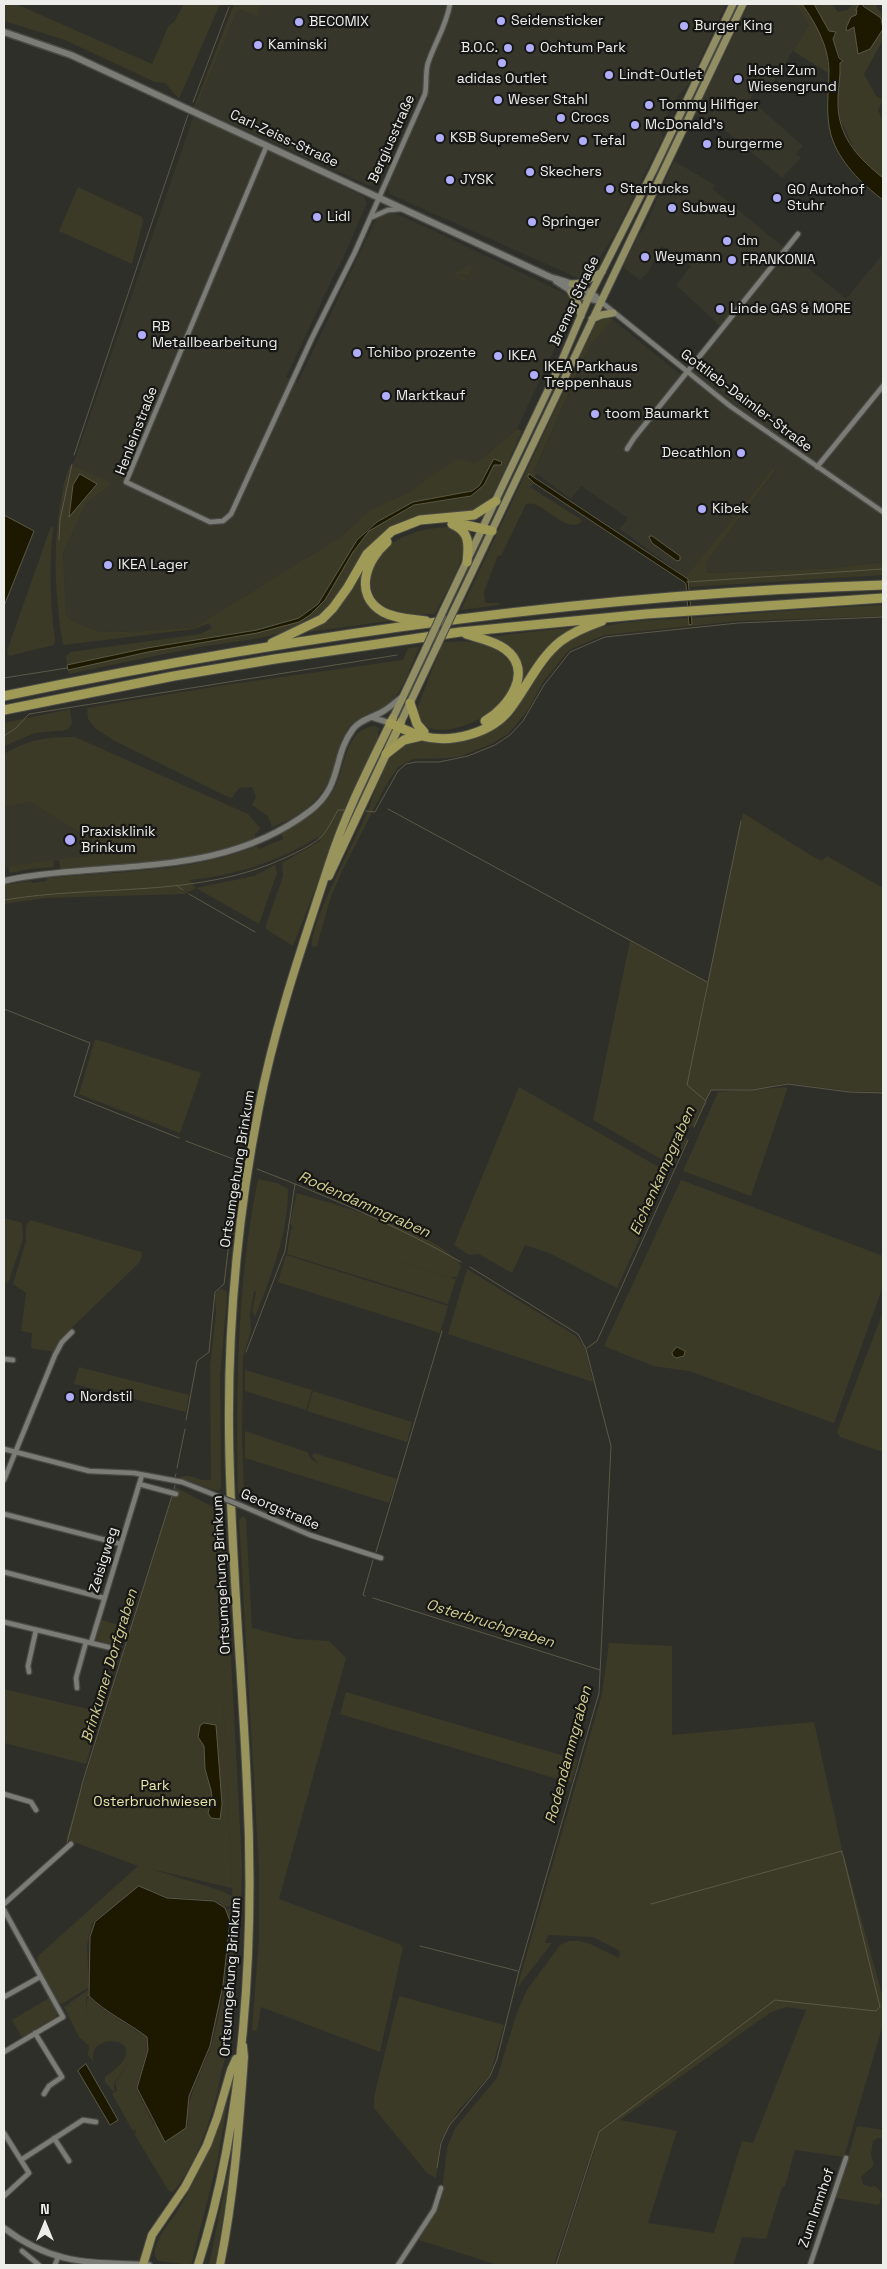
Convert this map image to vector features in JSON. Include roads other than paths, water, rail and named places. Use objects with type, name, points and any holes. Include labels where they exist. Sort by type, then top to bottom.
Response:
[{"type":"highway","points":[[260,648],[307,628],[322,619],[333,608],[348,587],[367,554],[392,531],[420,520],[438,517],[464,518],[480,512],[496,501]]},
{"type":"highway","points":[[464,518],[486,529]]},
{"type":"highway","points":[[436,622],[395,616],[384,612],[370,598],[365,579],[371,559],[387,542],[404,531],[441,523],[462,523],[486,529]]},
{"type":"highway","points":[[441,523],[456,526],[464,532],[469,543],[467,562]]},
{"type":"highway","points":[[4,696],[116,673],[260,648],[436,622],[689,597],[883,585]]},
{"type":"highway","points":[[4,710],[275,658],[460,632],[690,610],[883,598]]},
{"type":"highway","points":[[396,722],[423,734],[439,738],[474,733],[493,723],[509,710],[550,652],[561,641],[573,633],[613,617]]},
{"type":"highway","points":[[386,754],[404,740],[423,734],[451,733],[480,724],[497,714],[506,705],[516,686],[517,667],[506,650],[492,642],[460,632]]},
{"type":"highway","points":[[410,703],[416,724],[423,734]]},
{"type":"highway","name":"Ortsumgehung Brinkum","points":[[322,889],[386,754],[396,722]]},
{"type":"highway","name":"Ortsumgehung Brinkum","points":[[198,2265],[222,2166],[239,2053],[248,1934],[249,1832],[232,1536],[229,1431],[230,1327],[239,1229],[259,1107],[300,952],[347,818],[396,722]]},
{"type":"highway","points":[[220,2265],[232,2199],[238,2140],[244,2057],[241,2035]]},
{"type":"highway","points":[[143,2265],[152,2235],[185,2187],[207,2145],[219,2114],[231,2070],[239,2053]]},
{"type":"main road","name":"Bremer Straße","points":[[396,722],[410,703],[454,610],[496,501],[590,296],[653,171],[733,4]]},
{"type":"main road","name":"Bremer Straße","points":[[396,722],[403,696],[443,611],[592,319],[742,4]]},
{"type":"main road","name":"Carl-Zeiss-Straße","points":[[4,32],[71,55],[550,277],[572,284],[600,302]]},
{"type":"main road","points":[[572,284],[582,283],[602,272]]},
{"type":"main road","name":"Carl-Zeiss-Straße","points":[[550,277],[571,292],[590,296]]},
{"type":"main road","points":[[571,292],[578,304],[581,316]]},
{"type":"main road","points":[[592,319],[601,314],[613,313]]},
{"type":"street","name":"Bergiusstraße","points":[[379,198],[424,94],[427,84],[427,66],[447,21],[450,4]]},
{"type":"street","name":"Henleinstraße","points":[[268,145],[126,482],[210,522],[223,521],[231,514],[379,198]]},
{"type":"street","points":[[370,218],[388,210],[404,209]]},
{"type":"street","points":[[627,449],[798,234]]},
{"type":"street","name":"Gottlieb-Daimler-Straße","points":[[600,302],[730,406],[883,512]]},
{"type":"street","points":[[817,467],[883,386]]},
{"type":"street","points":[[4,881],[59,873],[187,862],[224,854],[254,843],[297,820],[321,802],[333,784],[349,736],[358,723],[373,716],[403,696]]},
{"type":"street","points":[[373,716],[396,722]]},
{"type":"street","points":[[4,1480],[58,1349],[72,1332]]},
{"type":"street","points":[[4,1359],[13,1360]]},
{"type":"street","name":"Georgstraße","points":[[4,1449],[89,1471],[142,1475],[182,1482],[310,1535],[381,1558]]},
{"type":"street","points":[[142,1475],[139,1484],[176,1494]]},
{"type":"street","name":"Zeisigweg","points":[[77,1688],[76,1678],[104,1598],[139,1484]]},
{"type":"street","points":[[4,1514],[121,1544]]},
{"type":"street","points":[[4,1572],[104,1598]]},
{"type":"street","points":[[4,1622],[116,1649]]},
{"type":"street","points":[[29,1672],[28,1666],[36,1630]]},
{"type":"street","points":[[4,1794],[31,1802],[36,1810]]},
{"type":"street","points":[[4,1904],[71,1844]]},
{"type":"street","points":[[4,1910],[62,2017],[4,2052]]},
{"type":"street","points":[[4,1997],[40,1976]]},
{"type":"street","points":[[35,2033],[62,2077],[49,2086],[44,2094]]},
{"type":"street","points":[[20,2160],[84,2120],[96,2122]]},
{"type":"street","points":[[4,2133],[29,2173],[4,2196]]},
{"type":"street","points":[[54,2138],[69,2161]]},
{"type":"street","name":"Zum Immhof","points":[[810,2265],[846,2158]]},
{"type":"street","points":[[398,2265],[434,2210],[440,2188]]},
{"type":"street","points":[[4,2228],[22,2241],[58,2257],[90,2264],[149,2265]]},
{"type":"street","points":[[22,2251],[39,2265]]},
{"type":"street","points":[[56,2265],[58,2257]]},
{"type":"waterway","points":[[193,102],[229,7]]},
{"type":"waterway","points":[[74,455],[188,115]]},
{"type":"waterway","points":[[59,540],[60,520],[72,464]]},
{"type":"waterway","points":[[687,582],[883,569]]},
{"type":"waterway","points":[[366,811],[375,812],[398,771],[406,764],[439,762],[468,756],[495,745],[510,735],[523,721],[544,685],[570,652],[605,637],[738,623],[883,617]]},
{"type":"waterway","points":[[4,736],[16,728],[29,714],[397,655]]},
{"type":"waterway","points":[[4,678],[67,668]]},
{"type":"waterway","points":[[388,809],[707,982]]},
{"type":"waterway","points":[[4,900],[39,895],[183,885],[253,870],[287,857],[312,844],[325,832],[338,810],[345,810]]},
{"type":"waterway","name":"Eichenkampgraben","points":[[694,1127],[706,1101],[687,1085],[741,821]]},
{"type":"waterway","points":[[177,886],[183,890]]},
{"type":"waterway","points":[[189,894],[255,932]]},
{"type":"waterway","name":"Rodendammgraben","points":[[4,1009],[90,1043],[74,1096],[179,1138]]},
{"type":"waterway","points":[[706,1100],[711,1090],[752,1090],[788,1084],[849,1092],[883,1093]]},
{"type":"waterway","name":"Eichenkampgraben","points":[[587,1348],[597,1341],[688,1140]]},
{"type":"waterway","name":"Rodendammgraben","points":[[186,1141],[241,1162]]},
{"type":"waterway","name":"Brinkumer Dorfgraben","points":[[186,1420],[197,1361],[209,1352],[215,1292],[224,1284],[239,1161]]},
{"type":"waterway","name":"Rodendammgraben","points":[[257,1169],[361,1212],[461,1262]]},
{"type":"waterway","points":[[246,1352],[285,1251],[295,1184]]},
{"type":"waterway","name":"Rodendammgraben","points":[[437,2168],[441,2143],[449,2126],[490,2076],[497,2059],[519,1971],[599,1693],[611,1446],[586,1349],[578,1334],[470,1267]]},
{"type":"waterway","name":"Osterbruchgraben","points":[[376,1552],[442,1331]]},
{"type":"waterway","name":"Brinkumer Dorfgraben","points":[[177,1468],[185,1429]]},
{"type":"waterway","name":"Brinkumer Dorfgraben","points":[[174,1489],[175,1485]]},
{"type":"waterway","name":"Brinkumer Dorfgraben","points":[[67,1843],[83,1781],[172,1496]]},
{"type":"waterway","name":"Osterbruchgraben","points":[[365,1596],[363,1595],[373,1560]]},
{"type":"waterway","name":"Osterbruchgraben","points":[[373,1598],[600,1670]]},
{"type":"waterway","points":[[651,1904],[842,1851],[842,1854]]},
{"type":"waterway","points":[[556,2265],[599,2132],[775,2000],[876,2011],[880,2007],[843,1855]]},
{"type":"waterway","points":[[420,1946],[518,1971]]},
{"type":"place","name":"Seidensticker","points":[[501,21]]},
{"type":"place","name":"BECOMIX","points":[[299,22]]},
{"type":"place","name":"Burger King","points":[[684,26]]},
{"type":"place","name":"Kaminski","points":[[258,45]]},
{"type":"place","name":"B.O.C.","points":[[508,48]]},
{"type":"place","name":"Ochtum Park","points":[[530,48]]},
{"type":"place","name":"adidas Outlet","points":[[502,63]]},
{"type":"place","name":"Lindt-Outlet","points":[[609,75]]},
{"type":"place","name":"Hotel Zum Wiesengrund","points":[[738,79]]},
{"type":"place","name":"Weser Stahl","points":[[498,100]]},
{"type":"place","name":"Tommy Hilfiger","points":[[649,105]]},
{"type":"place","name":"Crocs","points":[[561,118]]},
{"type":"place","name":"McDonald's","points":[[635,125]]},
{"type":"place","name":"KSB SupremeServ","points":[[440,138]]},
{"type":"place","name":"Tefal","points":[[583,141]]},
{"type":"place","name":"burgerme","points":[[707,144]]},
{"type":"place","name":"Skechers","points":[[530,172]]},
{"type":"place","name":"JYSK","points":[[450,180]]},
{"type":"place","name":"Starbucks","points":[[610,189]]},
{"type":"place","name":"GO Autohof Stuhr","points":[[777,198]]},
{"type":"place","name":"Subway","points":[[672,208]]},
{"type":"place","name":"Lidl","points":[[317,217]]},
{"type":"place","name":"Springer","points":[[532,222]]},
{"type":"place","name":"dm","points":[[727,241]]},
{"type":"place","name":"Weymann","points":[[645,257]]},
{"type":"place","name":"FRANKONIA","points":[[732,260]]},
{"type":"place","name":"Linde GAS & MORE","points":[[720,309]]},
{"type":"place","name":"RB Metallbearbeitung","points":[[142,335]]},
{"type":"place","name":"Tchibo prozente","points":[[357,353]]},
{"type":"place","name":"IKEA","points":[[498,356]]},
{"type":"place","name":"IKEA Parkhaus Treppenhaus","points":[[534,375]]},
{"type":"place","name":"Marktkauf","points":[[386,396]]},
{"type":"place","name":"toom Baumarkt","points":[[595,414]]},
{"type":"place","name":"Decathlon","points":[[741,453]]},
{"type":"place","name":"Kibek","points":[[702,509]]},
{"type":"place","name":"IKEA Lager","points":[[108,565]]},
{"type":"place","name":"Praxisklinik Brinkum","points":[[70,840]]},
{"type":"place","name":"Nordstil","points":[[70,1397]]},
{"type":"park label","name":"Park Osterbruchwiesen","points":[[155,1794]]}]
